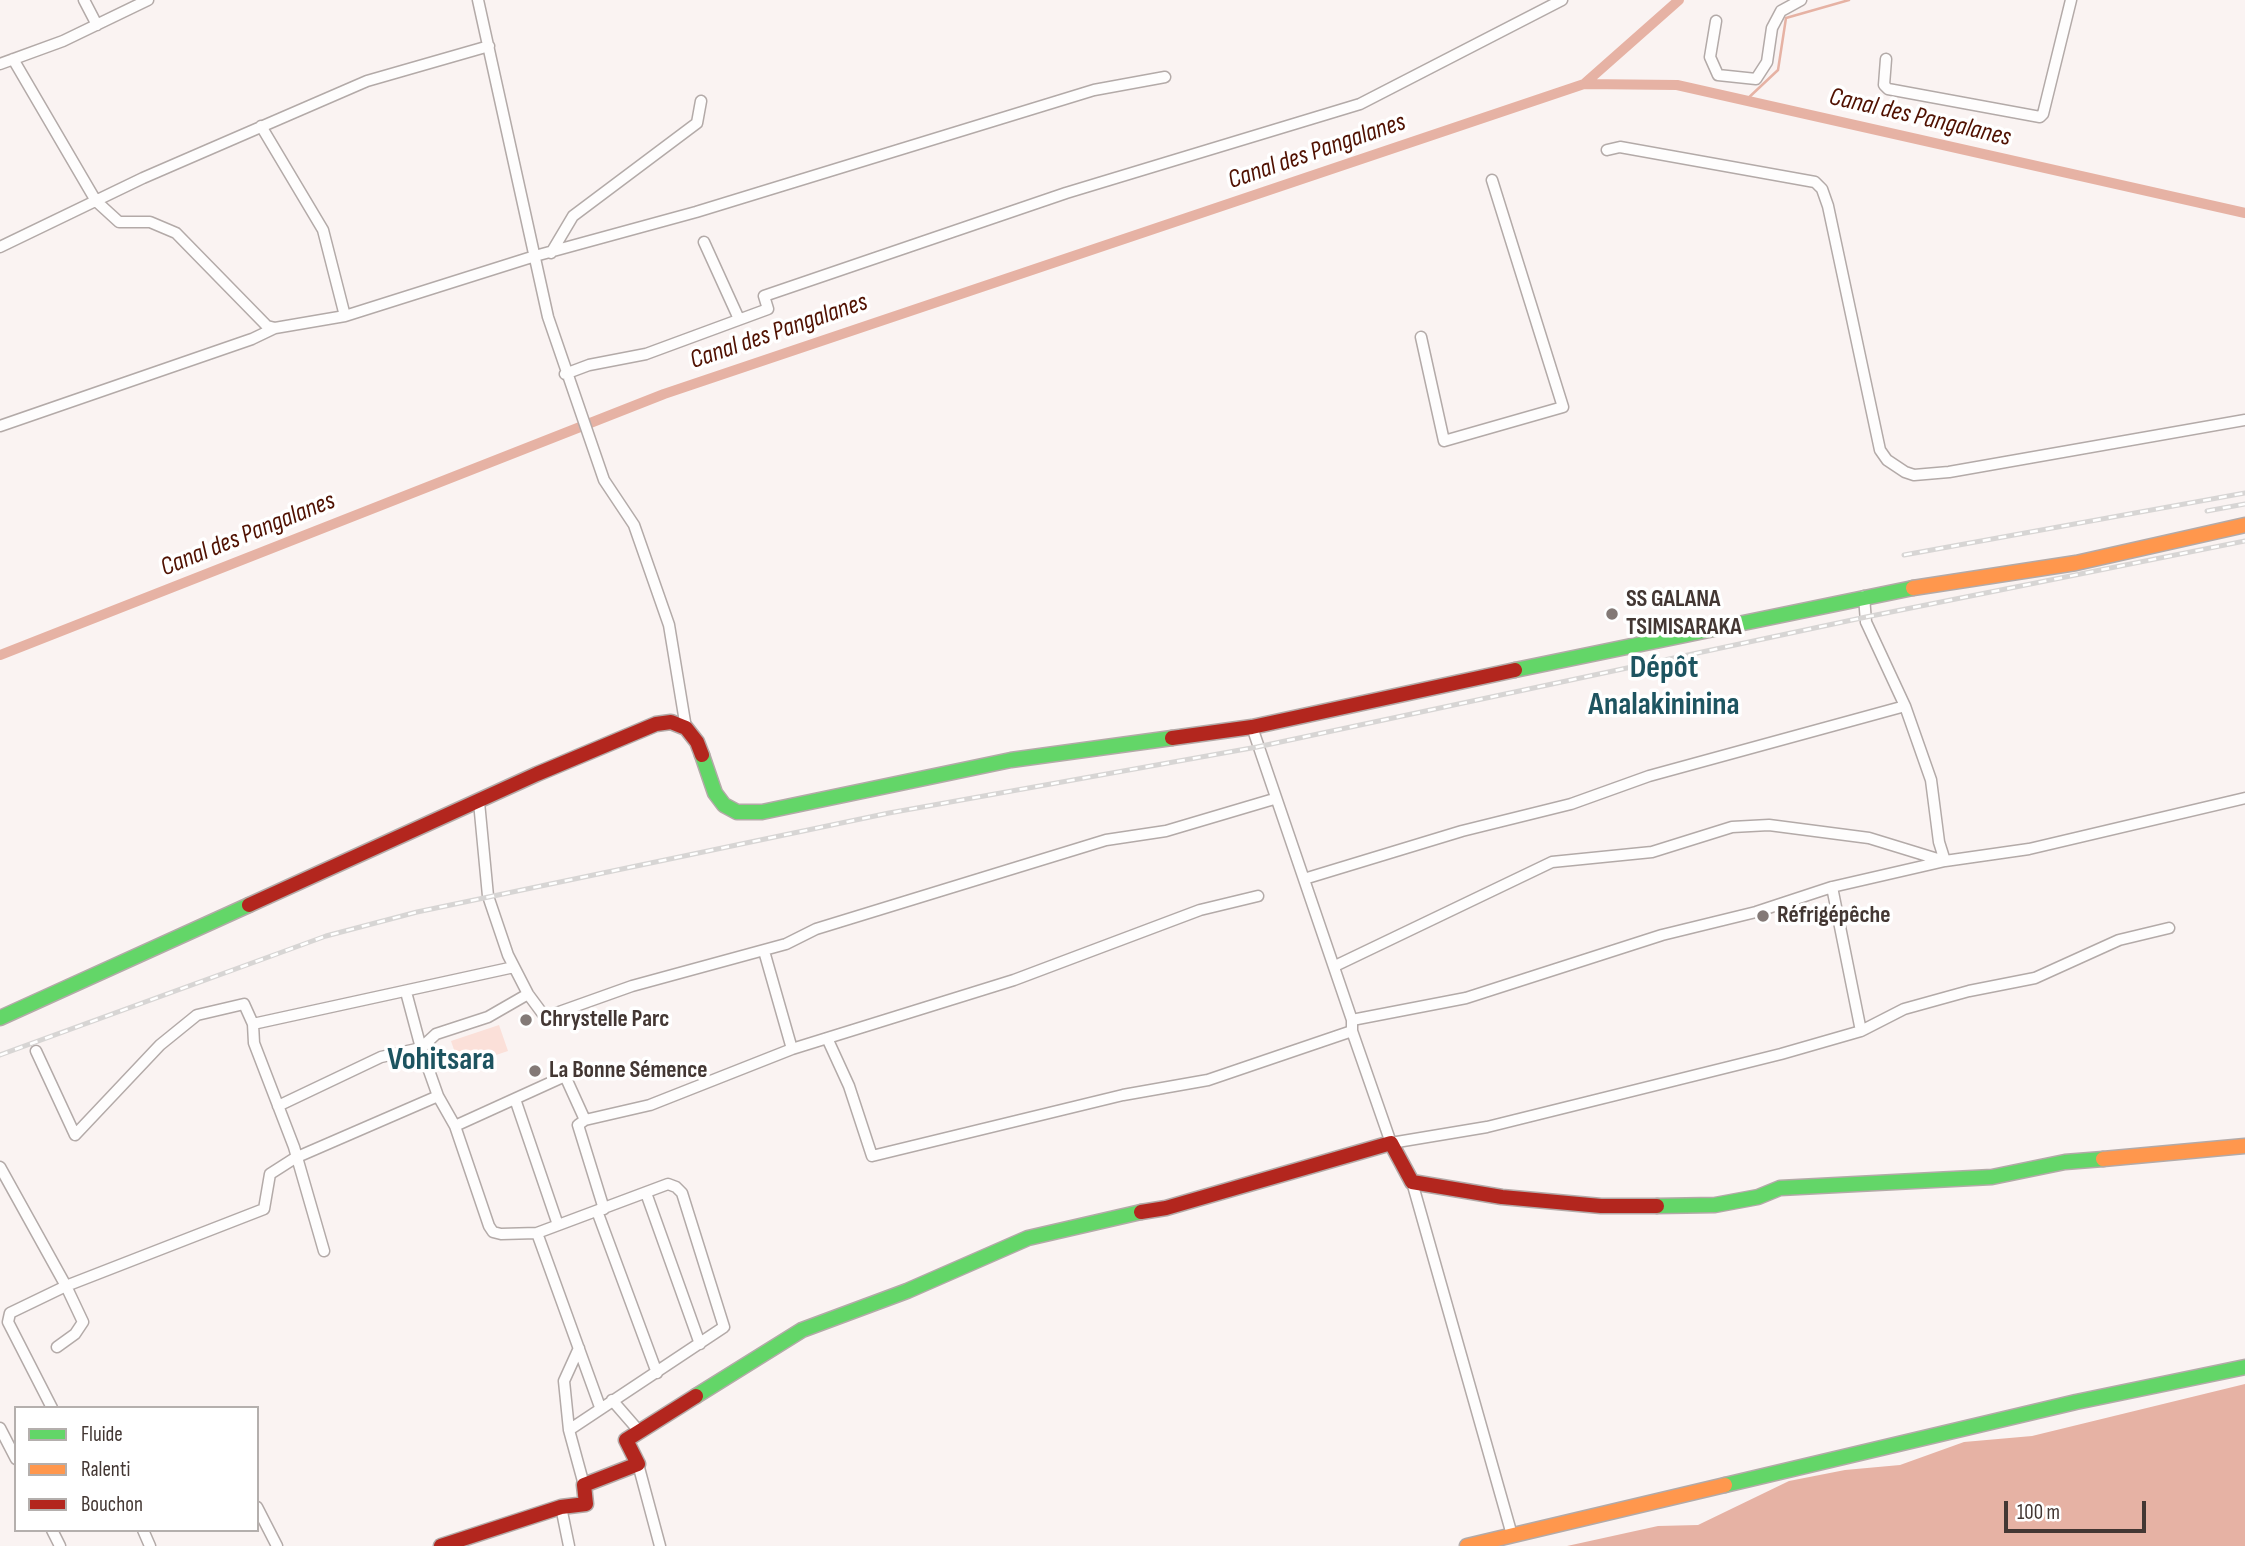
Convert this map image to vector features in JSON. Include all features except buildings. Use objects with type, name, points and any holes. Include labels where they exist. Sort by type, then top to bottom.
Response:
[{"type":"main road","points":[[0,1018],[656,724],[671,722],[686,728],[697,742],[715,793],[724,805],[737,812],[762,812],[1011,760],[1252,727],[1864,596],[2076,563],[2245,525]]},
{"type":"main road","points":[[441,1546],[561,1507],[586,1504],[584,1485],[638,1464],[626,1440],[802,1330],[907,1291],[1028,1238],[1105,1218],[1166,1208],[1391,1143],[1412,1182],[1503,1197],[1601,1206],[1715,1205],[1758,1197],[1780,1188],[1885,1185],[1992,1177],[2065,1162],[2245,1146]]},
{"type":"main road","points":[[1467,1546],[2076,1402],[2245,1367]]},
{"type":"street","points":[[84,0],[97,25]]},
{"type":"street","points":[[0,64],[97,25],[148,0]]},
{"type":"street","points":[[478,0],[548,317],[565,374],[604,480],[634,525],[669,625],[686,728]]},
{"type":"street","points":[[565,374],[589,365],[646,355],[768,309],[764,296],[1066,193],[1360,104],[1563,0]]},
{"type":"street","points":[[1716,21],[1710,57],[1718,75],[1756,79],[1768,62],[1772,28],[1781,11],[1801,0]]},
{"type":"street","points":[[1886,59],[1884,85],[1888,89],[2040,117],[2043,114],[2071,0]]},
{"type":"street","points":[[0,247],[261,126],[367,81],[489,46]]},
{"type":"street","points":[[13,59],[96,201],[120,222],[149,222],[176,233],[267,326],[275,328]]},
{"type":"street","points":[[0,426],[275,328],[345,316],[535,256],[696,212],[1094,90],[1165,77]]},
{"type":"street","points":[[551,253],[573,216],[697,123],[701,101]]},
{"type":"street","points":[[261,126],[323,230],[345,316]]},
{"type":"street","points":[[1607,150],[1620,147],[1815,182],[1822,189],[1828,206],[1880,450],[1887,460],[1905,472],[1914,475],[1949,472],[2245,421]]},
{"type":"street","points":[[1422,337],[1444,441],[1563,407],[1492,180]]},
{"type":"street","points":[[704,242],[739,319]]},
{"type":"street","points":[[1864,596],[1866,622],[1905,706],[1931,780],[1939,842],[1945,861]]},
{"type":"street","points":[[1304,879],[1462,831],[1571,804],[1660,772],[1905,706]]},
{"type":"street","points":[[1252,727],[1335,965],[1391,1143],[1540,1115],[1861,1031],[1904,1009],[1969,991],[2035,978],[2119,940],[2169,928]]},
{"type":"street","points":[[827,1038],[849,1086],[872,1156],[1123,1095],[1208,1080],[1352,1026],[1466,998],[1662,935],[1756,912],[1832,887],[1945,861],[2029,849],[2245,798]]},
{"type":"street","points":[[479,802],[486,891],[514,967],[528,994],[545,1017],[632,986],[764,951],[816,929],[1105,840],[1166,831],[1275,799]]},
{"type":"street","points":[[1335,965],[1552,862],[1652,852],[1732,827],[1769,825],[1869,838],[1945,861]]},
{"type":"street","points":[[1832,887],[1861,1031]]},
{"type":"street","points":[[657,1373],[600,1210],[578,1125],[584,1120],[650,1105],[792,1048],[1014,980],[1200,910],[1258,896]]},
{"type":"street","points":[[764,951],[792,1048]]},
{"type":"street","points":[[253,1024],[514,967]]},
{"type":"street","points":[[406,992],[421,1048],[438,1096],[455,1126],[493,1232],[537,1233],[668,1184],[676,1186],[682,1193],[724,1327],[569,1430]]},
{"type":"street","points":[[278,1106],[381,1056],[421,1048],[436,1034],[488,1017],[528,994]]},
{"type":"street","points":[[36,1051],[75,1135],[160,1045],[197,1015],[244,1004],[253,1024],[254,1043],[294,1147],[324,1251]]},
{"type":"street","points":[[455,1126],[565,1076],[584,1120]]},
{"type":"street","points":[[51,1406],[4,1324],[10,1313],[66,1286],[264,1209],[270,1174],[295,1158],[438,1096]]},
{"type":"street","points":[[515,1098],[558,1225]]},
{"type":"street","points":[[0,1167],[83,1322],[75,1334],[57,1347]]},
{"type":"street","points":[[1412,1182],[1512,1535]]},
{"type":"street","points":[[646,1193],[700,1343]]},
{"type":"street","points":[[537,1233],[600,1407]]},
{"type":"street","points":[[579,1348],[564,1381],[569,1430],[584,1485]]},
{"type":"street","points":[[612,1400],[639,1431]]},
{"type":"street","points":[[0,1428],[14,1455]]},
{"type":"street","points":[[638,1464],[660,1546]]},
{"type":"street","points":[[561,1507],[569,1546]]},
{"type":"street","points":[[259,1511],[277,1546]]},
{"type":"shaded area","points":[[499,1025],[508,1051],[460,1067],[451,1041]]},
{"type":"shaded area","points":[[2245,1384],[2245,1546],[1567,1546],[1658,1526],[1698,1525],[1789,1481],[1845,1470],[1900,1465],[1964,1442],[2032,1436]]},
{"type":"waterway","name":"Canal des Pangalanes","points":[[1584,84],[1679,0]]},
{"type":"waterway","points":[[1744,102],[1778,70],[1786,18],[1849,0]]},
{"type":"waterway","name":"Canal des Pangalanes","points":[[0,655],[664,394],[1584,84],[1677,85],[2245,213]]},
{"type":"railway","points":[[1904,555],[2245,493]]},
{"type":"railway","points":[[2207,511],[2245,504]]},
{"type":"railway","points":[[0,1055],[326,936],[417,912],[889,813],[1257,747],[1866,617],[2245,541]]},
{"type":"traffic: fast","points":[[1515,670],[1913,588]]},
{"type":"traffic: fast","points":[[702,755],[715,793],[724,805],[737,812],[762,812],[1011,760],[1172,738]]},
{"type":"traffic: fast","points":[[0,1018],[249,905]]},
{"type":"traffic: fast","points":[[1657,1206],[1715,1205],[1758,1197],[1780,1188],[1992,1177],[2065,1162],[2103,1159]]},
{"type":"traffic: fast","points":[[696,1396],[802,1330],[907,1291],[1028,1238],[1141,1212]]},
{"type":"traffic: fast","points":[[1725,1485],[2076,1402],[2245,1367]]},
{"type":"traffic: slow","points":[[1913,588],[2076,563],[2245,525]]},
{"type":"traffic: slow","points":[[2103,1159],[2245,1146]]},
{"type":"traffic: slow","points":[[1467,1546],[1725,1485]]},
{"type":"traffic: jam","points":[[1172,738],[1252,727],[1515,670]]},
{"type":"traffic: jam","points":[[249,905],[537,774],[656,724],[671,722],[686,728],[697,742],[702,755]]},
{"type":"traffic: jam","points":[[1141,1212],[1166,1208],[1391,1143],[1412,1182],[1502,1197],[1601,1206],[1657,1206]]},
{"type":"traffic: jam","points":[[441,1546],[561,1507],[586,1504],[584,1485],[638,1464],[626,1440],[696,1396]]},
{"type":"place","name":"SS GALANA TSIMISARAKA","points":[[1612,614]]},
{"type":"place","name":"Réfrigépêche","points":[[1763,916]]},
{"type":"place","name":"Chrystelle Parc","points":[[526,1020]]},
{"type":"place","name":"La Bonne Sémence","points":[[535,1071]]},
{"type":"district","name":"Dépôt Analakininina","points":[[1664,688]]},
{"type":"district","name":"Vohitsara","points":[[441,1061]]}]
